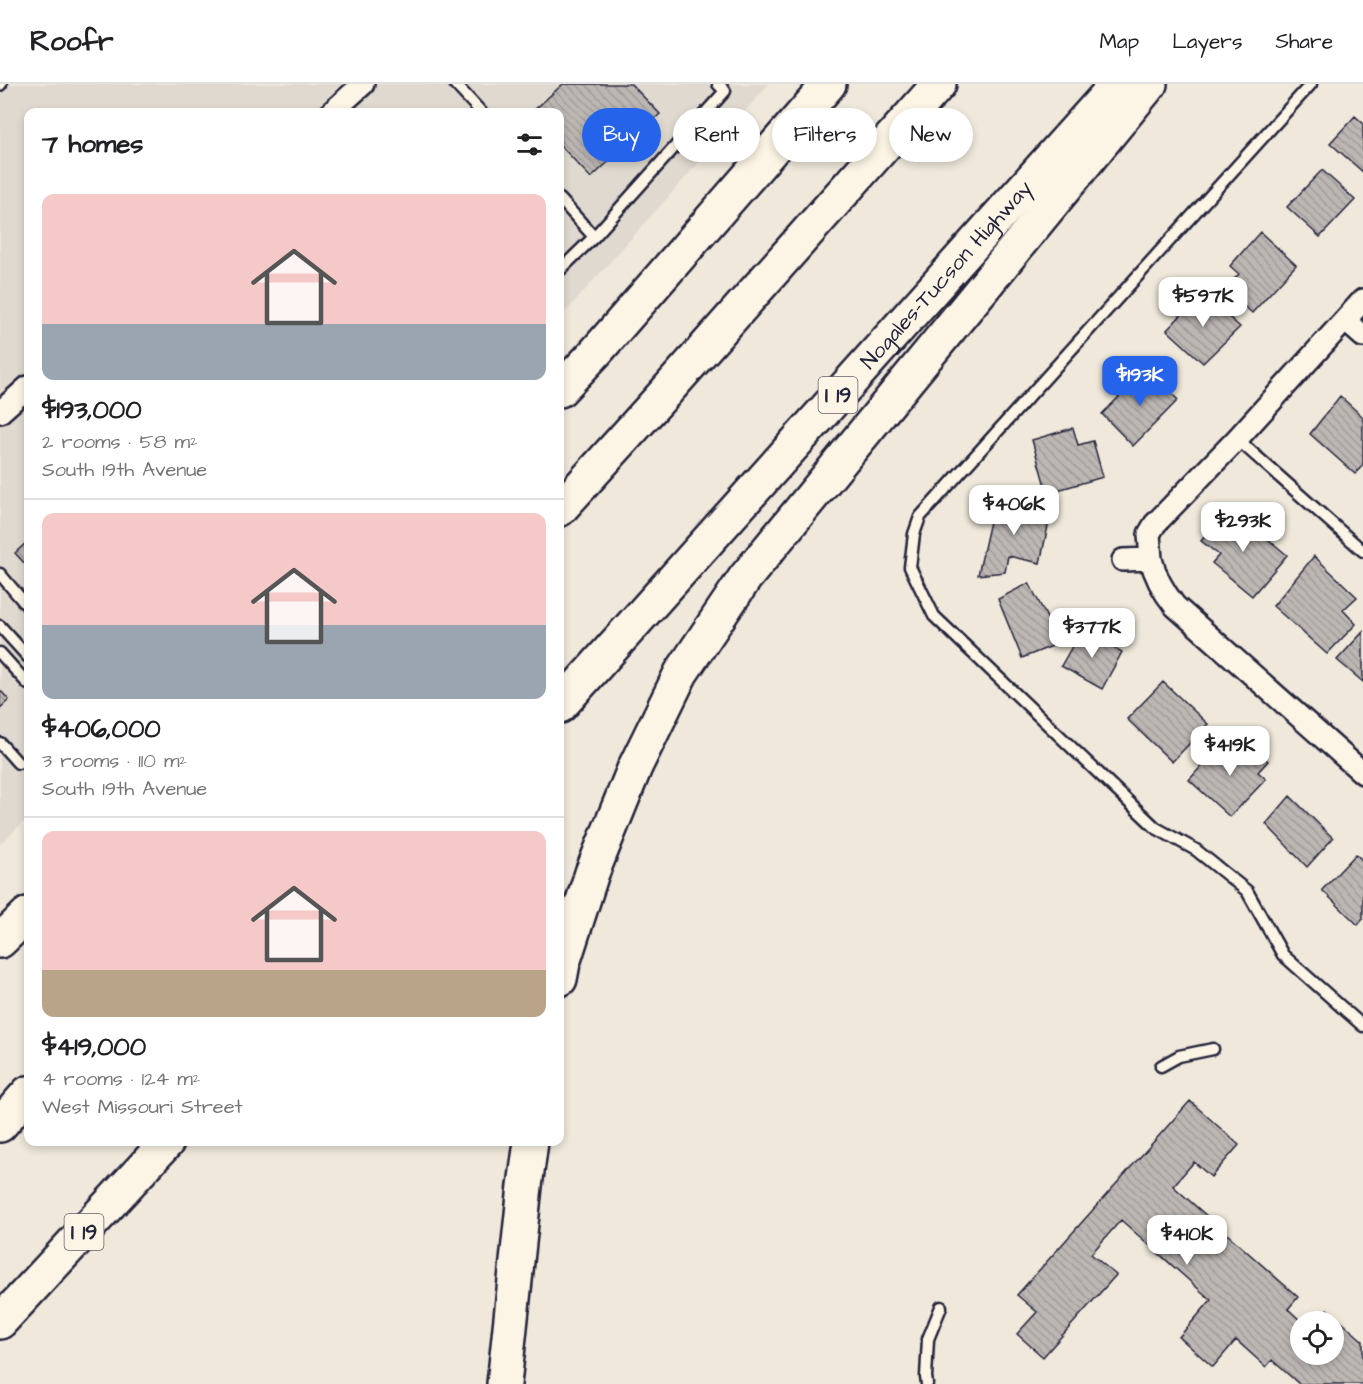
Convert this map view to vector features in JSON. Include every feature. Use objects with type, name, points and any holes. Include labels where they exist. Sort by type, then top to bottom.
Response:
[{"type":"main road","points":[[564,386],[829,84]]},
{"type":"main road","points":[[564,505],[939,84]]},
{"type":"main road","name":"Nogales–Tucson Highway","points":[[564,702],[1117,84]]},
{"type":"main road","points":[[564,960],[592,873],[635,767],[681,673],[745,578],[1150,84]]},
{"type":"main road","points":[[0,941],[24,918]]},
{"type":"main road","points":[[0,1125],[24,1098]]},
{"type":"main road","name":"I 19","points":[[0,1322],[163,1146]]},
{"type":"main road","points":[[504,1384],[530,1146]]},
{"type":"street","points":[[336,108],[363,84]]},
{"type":"street","points":[[1363,300],[1237,439],[1155,524],[1149,534],[1155,574],[1164,592],[1175,606],[1363,773]]},
{"type":"street","points":[[1346,320],[1363,336]]},
{"type":"street","points":[[0,412],[24,391]]},
{"type":"street","points":[[1123,560],[1151,559]]},
{"type":"lane","points":[[455,84],[477,108]]},
{"type":"lane","points":[[564,266],[594,237],[725,91],[718,84]]},
{"type":"lane","points":[[1311,84],[920,517],[914,534],[910,567],[934,616],[1156,828],[1196,850],[1247,891],[1283,955],[1363,1026]]},
{"type":"lane","points":[[564,203],[594,237]]},
{"type":"lane","points":[[1237,439],[1363,551]]},
{"type":"lane","points":[[0,574],[24,602]]},
{"type":"lane","points":[[0,626],[24,653]]},
{"type":"lane","points":[[0,653],[24,680]]},
{"type":"lane","points":[[0,743],[18,763]]},
{"type":"lane","points":[[1161,1066],[1179,1056],[1214,1049]]},
{"type":"lane","points":[[927,1384],[928,1339],[941,1307]]},
{"type":"shaded area","points":[[0,84],[769,84],[748,108],[673,108],[673,162],[699,162],[564,314],[564,108],[24,108],[24,822],[0,844]]},
{"type":"building","points":[[563,84],[631,84],[654,108],[582,108],[582,162],[608,162],[591,178],[564,149],[564,108],[536,108]]},
{"type":"building","points":[[1355,116],[1363,123],[1363,172],[1330,143]]},
{"type":"building","points":[[1322,170],[1355,200],[1320,237],[1287,207]]},
{"type":"building","points":[[1260,232],[1296,265],[1252,313],[1225,289],[1239,274],[1230,266]]},
{"type":"building","points":[[1202,293],[1240,327],[1203,363],[1167,330]]},
{"type":"building","points":[[1147,369],[1178,400],[1133,446],[1102,414]]},
{"type":"building","points":[[1340,396],[1363,417],[1363,465],[1355,474],[1310,434]]},
{"type":"building","points":[[1073,428],[1078,445],[1093,441],[1103,477],[1047,493],[1032,440]]},
{"type":"building","points":[[995,499],[1051,512],[1040,563],[1008,556],[1005,572],[978,575]]},
{"type":"building","points":[[1239,515],[1287,555],[1252,596],[1212,563],[1219,555],[1201,541],[1220,518],[1230,526]]},
{"type":"building","points":[[24,545],[24,563],[15,553]]},
{"type":"building","points":[[1314,556],[1357,597],[1343,610],[1356,624],[1327,654],[1273,606]]},
{"type":"building","points":[[1029,583],[1055,633],[1062,630],[1065,641],[1022,658],[998,599]]},
{"type":"building","points":[[1082,629],[1122,652],[1102,689],[1061,666]]},
{"type":"building","points":[[1363,632],[1363,682],[1337,660]]},
{"type":"building","points":[[1163,682],[1208,724],[1172,762],[1127,719]]},
{"type":"building","points":[[0,690],[9,700],[0,708]]},
{"type":"building","points":[[1225,740],[1242,756],[1251,746],[1268,761],[1258,772],[1266,779],[1230,817],[1189,780]]},
{"type":"building","points":[[1290,796],[1333,838],[1307,867],[1266,824]]},
{"type":"building","points":[[1356,854],[1363,861],[1363,919],[1358,925],[1322,890]]},
{"type":"building","points":[[1190,1101],[1239,1145],[1211,1177],[1194,1162],[1173,1186],[1298,1297],[1288,1309],[1290,1311],[1290,1365],[1344,1365],[1344,1324],[1363,1341],[1363,1384],[1299,1384],[1272,1360],[1266,1367],[1236,1340],[1213,1367],[1179,1337],[1211,1300],[1121,1220],[1091,1254],[1116,1275],[1043,1357],[1017,1334],[1037,1312],[1017,1295]]}]
